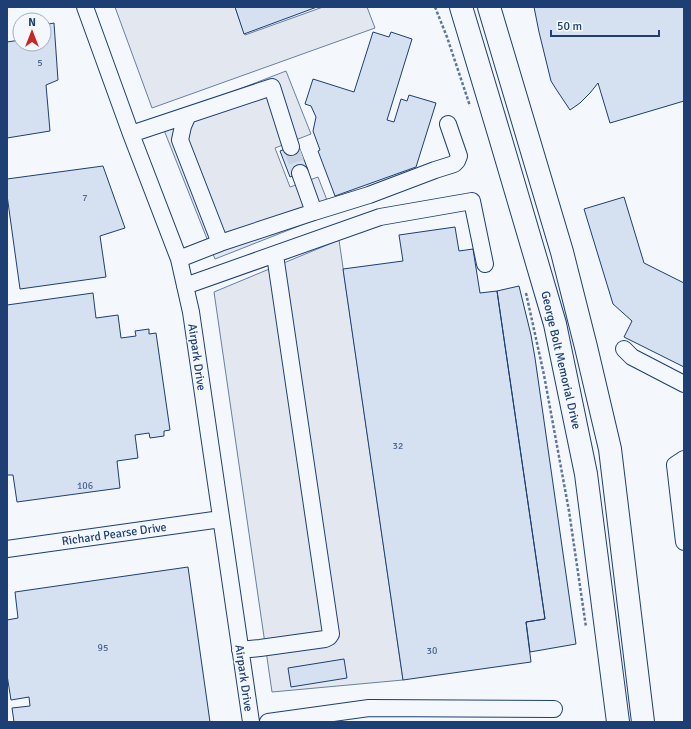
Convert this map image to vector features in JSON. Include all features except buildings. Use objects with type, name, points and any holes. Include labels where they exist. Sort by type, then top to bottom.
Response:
[{"type":"highway","name":"George Bolt Memorial Drive","points":[[461,7],[555,324],[586,474],[618,722]]},
{"type":"highway","points":[[489,7],[562,252],[610,450],[643,722]]},
{"type":"street","name":"Airpark Drive","points":[[85,7],[131,134],[179,259],[186,286],[251,722]]},
{"type":"street","points":[[131,134],[272,87],[292,147]]},
{"type":"street","points":[[188,115],[183,126],[180,140],[220,243]]},
{"type":"street","points":[[179,259],[220,243],[369,195],[454,164],[459,156],[448,124]]},
{"type":"street","points":[[300,173],[314,212]]},
{"type":"street","points":[[186,286],[380,217],[472,201],[485,264]]},
{"type":"street","points":[[240,650],[325,639],[329,637],[330,634],[275,255]]},
{"type":"street","points":[[624,349],[632,357],[684,384]]},
{"type":"street","points":[[680,462],[684,542]]},
{"type":"street","name":"Richard Pearse Drive","points":[[7,549],[221,520]]},
{"type":"street","points":[[268,722],[369,708],[554,709]]},
{"type":"path","points":[[435,7],[471,107]]},
{"type":"path","points":[[525,292],[544,375],[567,504],[586,627]]},
{"type":"shaded area","points":[[115,7],[235,7],[245,35],[323,7],[367,7],[375,28],[152,108]]},
{"type":"shaded area","points":[[286,71],[311,134],[275,148],[290,187],[318,177],[332,213],[215,259],[160,120]]},
{"type":"shaded area","points":[[339,240],[403,680],[272,692],[214,292]]},
{"type":"tunnel","points":[[291,147],[300,173]]}]
